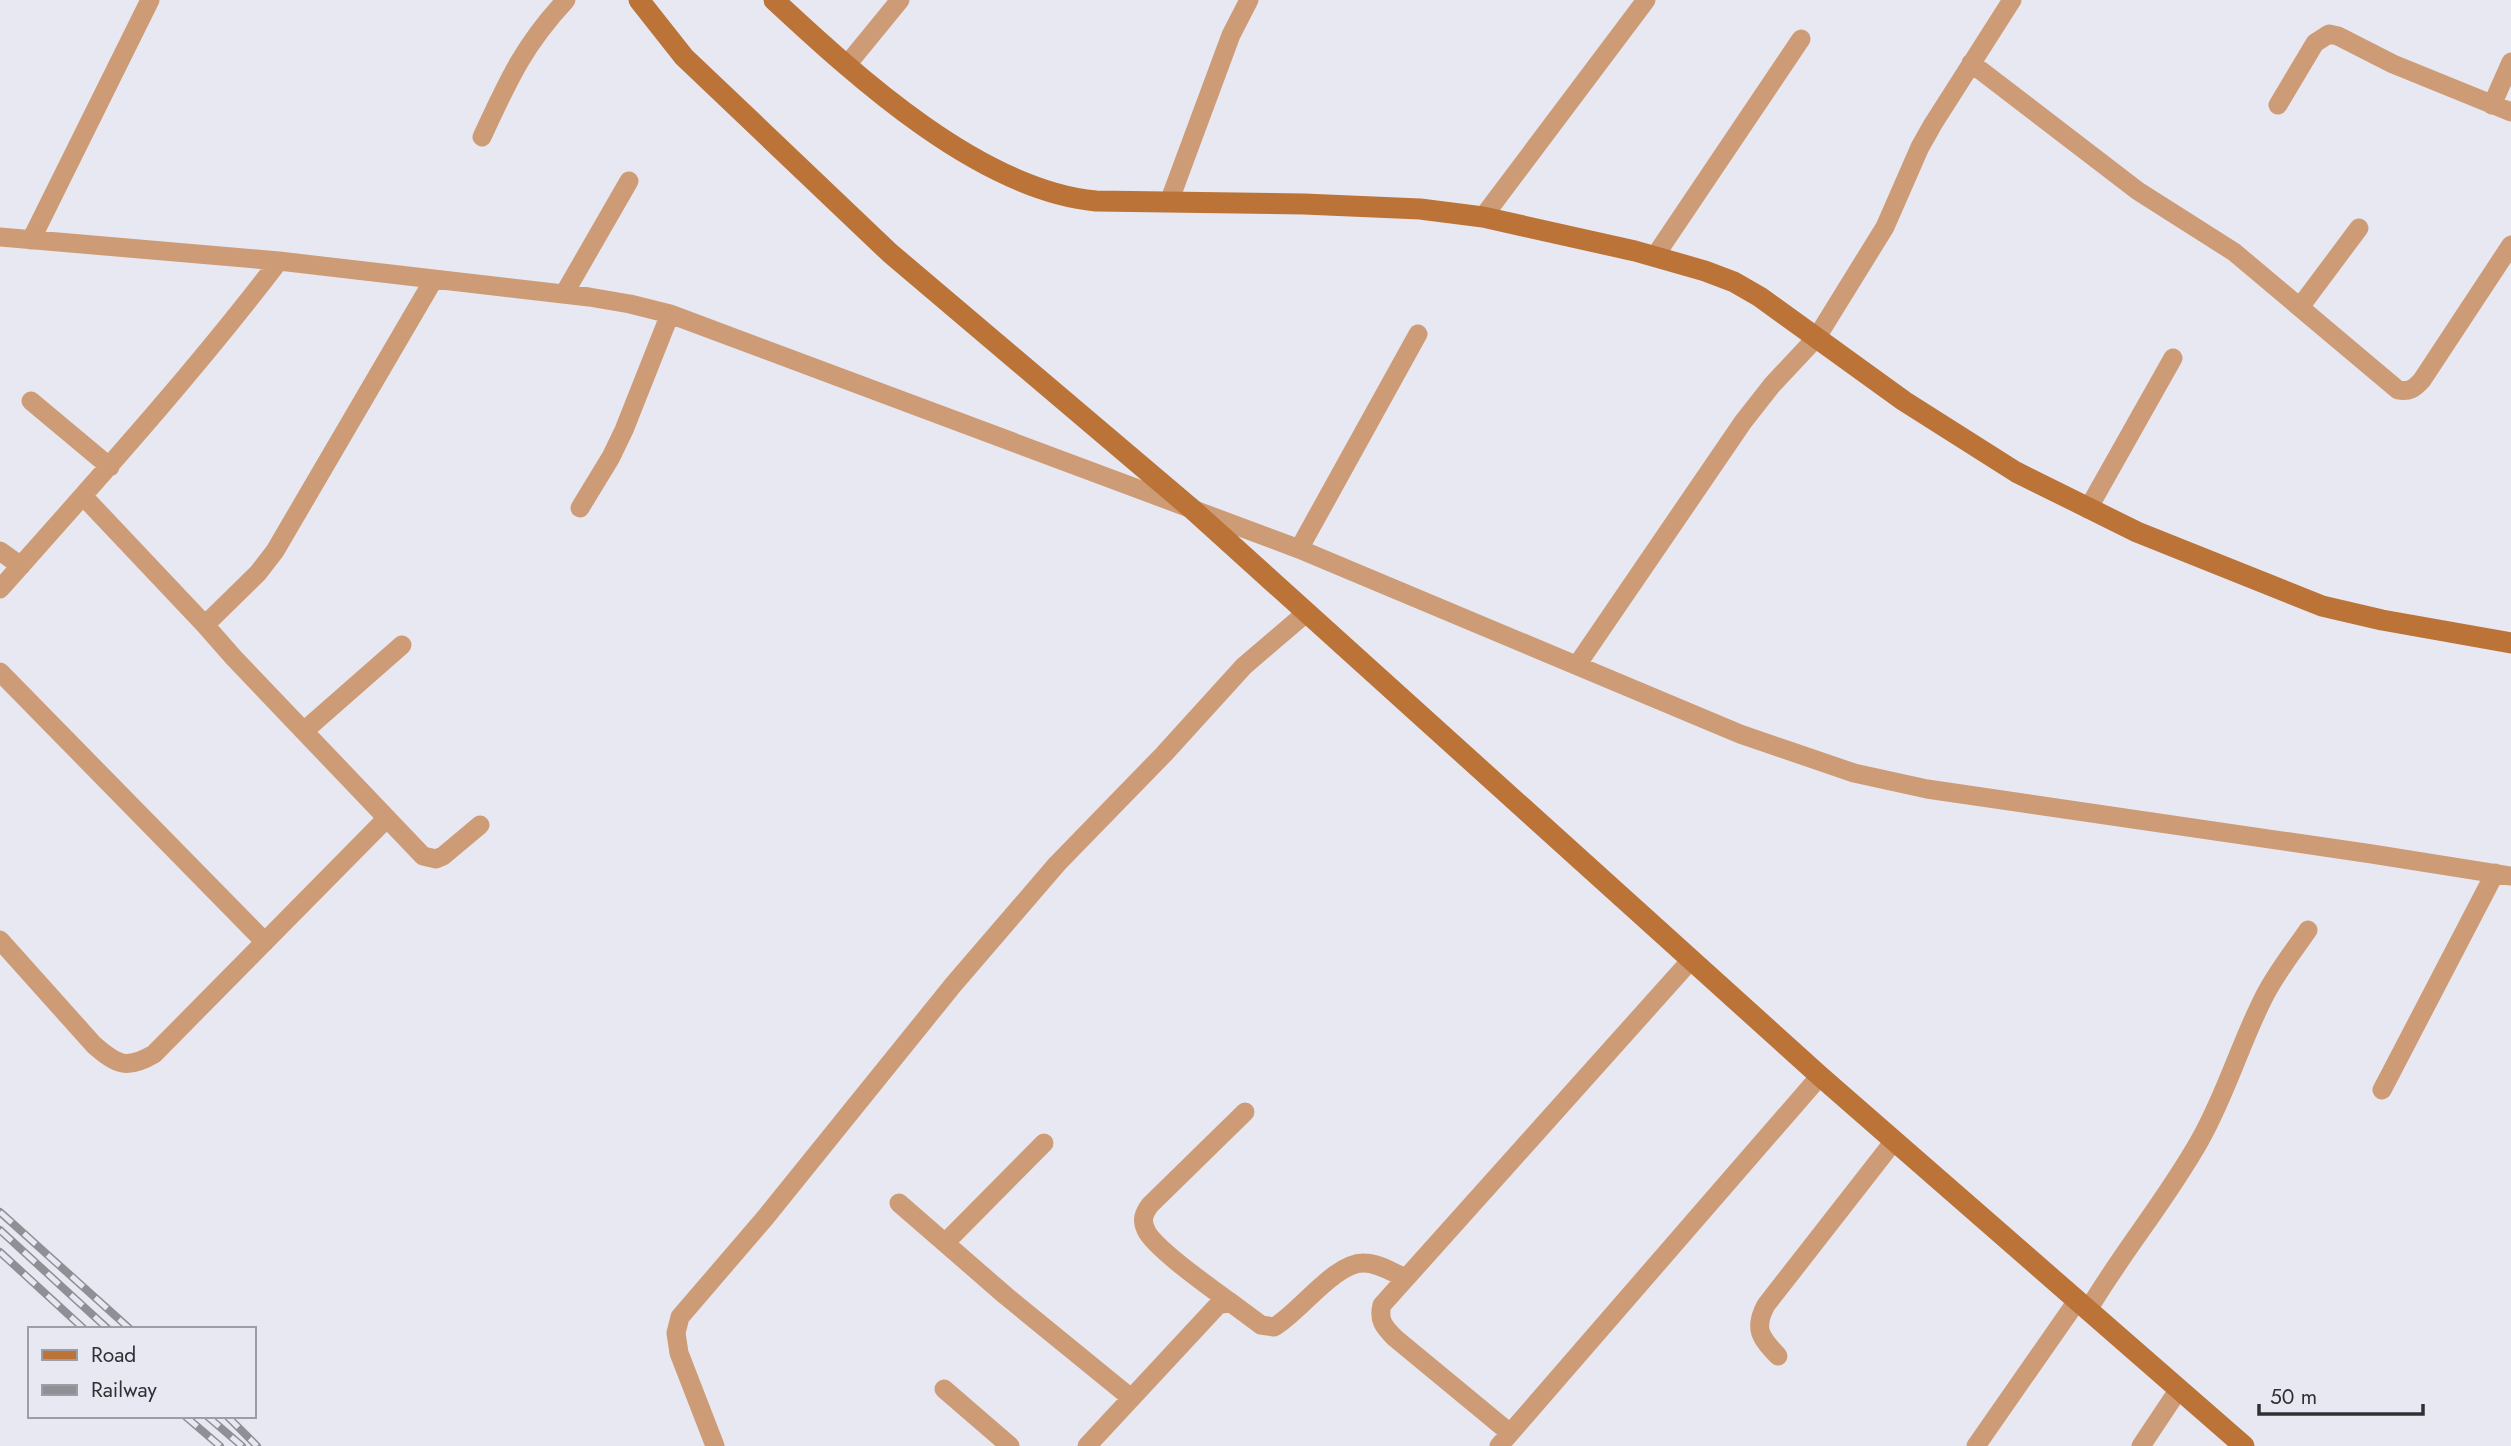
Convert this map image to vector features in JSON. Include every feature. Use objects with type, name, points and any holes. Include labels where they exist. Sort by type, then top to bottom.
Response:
[{"type":"street","points":[[31,240],[150,0]]},
{"type":"street","points":[[482,137],[518,60],[566,0]]},
{"type":"street","points":[[639,0],[684,57],[890,253],[1192,509],[1820,1076],[2244,1446]]},
{"type":"street","points":[[774,0],[846,66],[922,124],[965,152],[1039,190],[1074,199],[1096,201],[1357,205],[1420,209],[1483,217],[1655,256],[1734,282],[1760,297],[1904,401],[2016,472],[2137,532],[2322,606],[2382,620],[2511,643]]},
{"type":"street","points":[[846,66],[900,0]]},
{"type":"street","points":[[1169,202],[1231,35],[1250,0]]},
{"type":"street","points":[[1483,217],[1646,0]]},
{"type":"street","points":[[1577,665],[1743,422],[1772,385],[1817,337],[1885,227],[1920,146],[2012,0]]},
{"type":"street","points":[[2278,105],[2315,43],[2329,34],[2339,36],[2393,64],[2511,112]]},
{"type":"street","points":[[1655,256],[1801,39]]},
{"type":"street","points":[[2492,104],[2511,62]]},
{"type":"street","points":[[1971,63],[2138,191],[2234,253],[2398,390],[2406,392],[2415,388],[2422,380],[2511,245]]},
{"type":"street","points":[[564,295],[629,181]]},
{"type":"street","points":[[2300,307],[2359,228]]},
{"type":"street","points":[[3,241],[31,240],[279,261],[564,295],[630,304],[670,314],[1299,549],[1740,734],[1812,760],[1884,781],[2059,810],[2503,875],[2382,1090]]},
{"type":"street","points":[[0,589],[110,467],[223,334],[279,261]]},
{"type":"street","points":[[205,625],[258,573],[275,551],[434,279]]},
{"type":"street","points":[[580,508],[624,430],[670,314]]},
{"type":"street","points":[[1299,549],[1418,334]]},
{"type":"street","points":[[2088,509],[2173,358]]},
{"type":"street","points":[[31,401],[110,467]]},
{"type":"street","points":[[83,496],[424,856],[429,859],[443,856],[480,825]]},
{"type":"street","points":[[0,551],[21,566]]},
{"type":"street","points":[[715,1446],[679,1353],[676,1333],[680,1317],[765,1218],[953,985],[1057,864],[1164,754],[1244,666],[1306,613]]},
{"type":"street","points":[[304,731],[402,645]]},
{"type":"street","points":[[0,672],[265,942]]},
{"type":"street","points":[[0,940],[105,1055],[122,1064],[137,1064],[154,1054],[387,818]]},
{"type":"street","points":[[1976,1446],[2168,1192],[2200,1139],[2228,1083],[2263,998],[2308,930]]},
{"type":"street","points":[[1691,960],[1382,1304],[1379,1315],[1383,1326],[1505,1440],[1820,1076]]},
{"type":"street","points":[[1245,1112],[1144,1212],[1146,1233],[1180,1264],[1261,1325],[1274,1327],[1330,1280],[1355,1264],[1374,1264],[1405,1278]]},
{"type":"street","points":[[1777,1356],[1759,1330],[1760,1316],[1766,1304],[1894,1141]]},
{"type":"street","points":[[946,1242],[1044,1143]]},
{"type":"street","points":[[900,1203],[1006,1296],[1131,1398]]},
{"type":"street","points":[[1087,1446],[1218,1304],[1230,1302]]},
{"type":"street","points":[[944,1388],[1010,1446]]},
{"type":"street","points":[[2141,1446],[2179,1389]]},
{"type":"railway","points":[[0,1212],[128,1327]]},
{"type":"railway","points":[[0,1230],[106,1327]]},
{"type":"railway","points":[[0,1252],[82,1327]]},
{"type":"railway","points":[[187,1418],[220,1446]]},
{"type":"railway","points":[[209,1418],[242,1446]]},
{"type":"railway","points":[[229,1418],[257,1446]]}]
